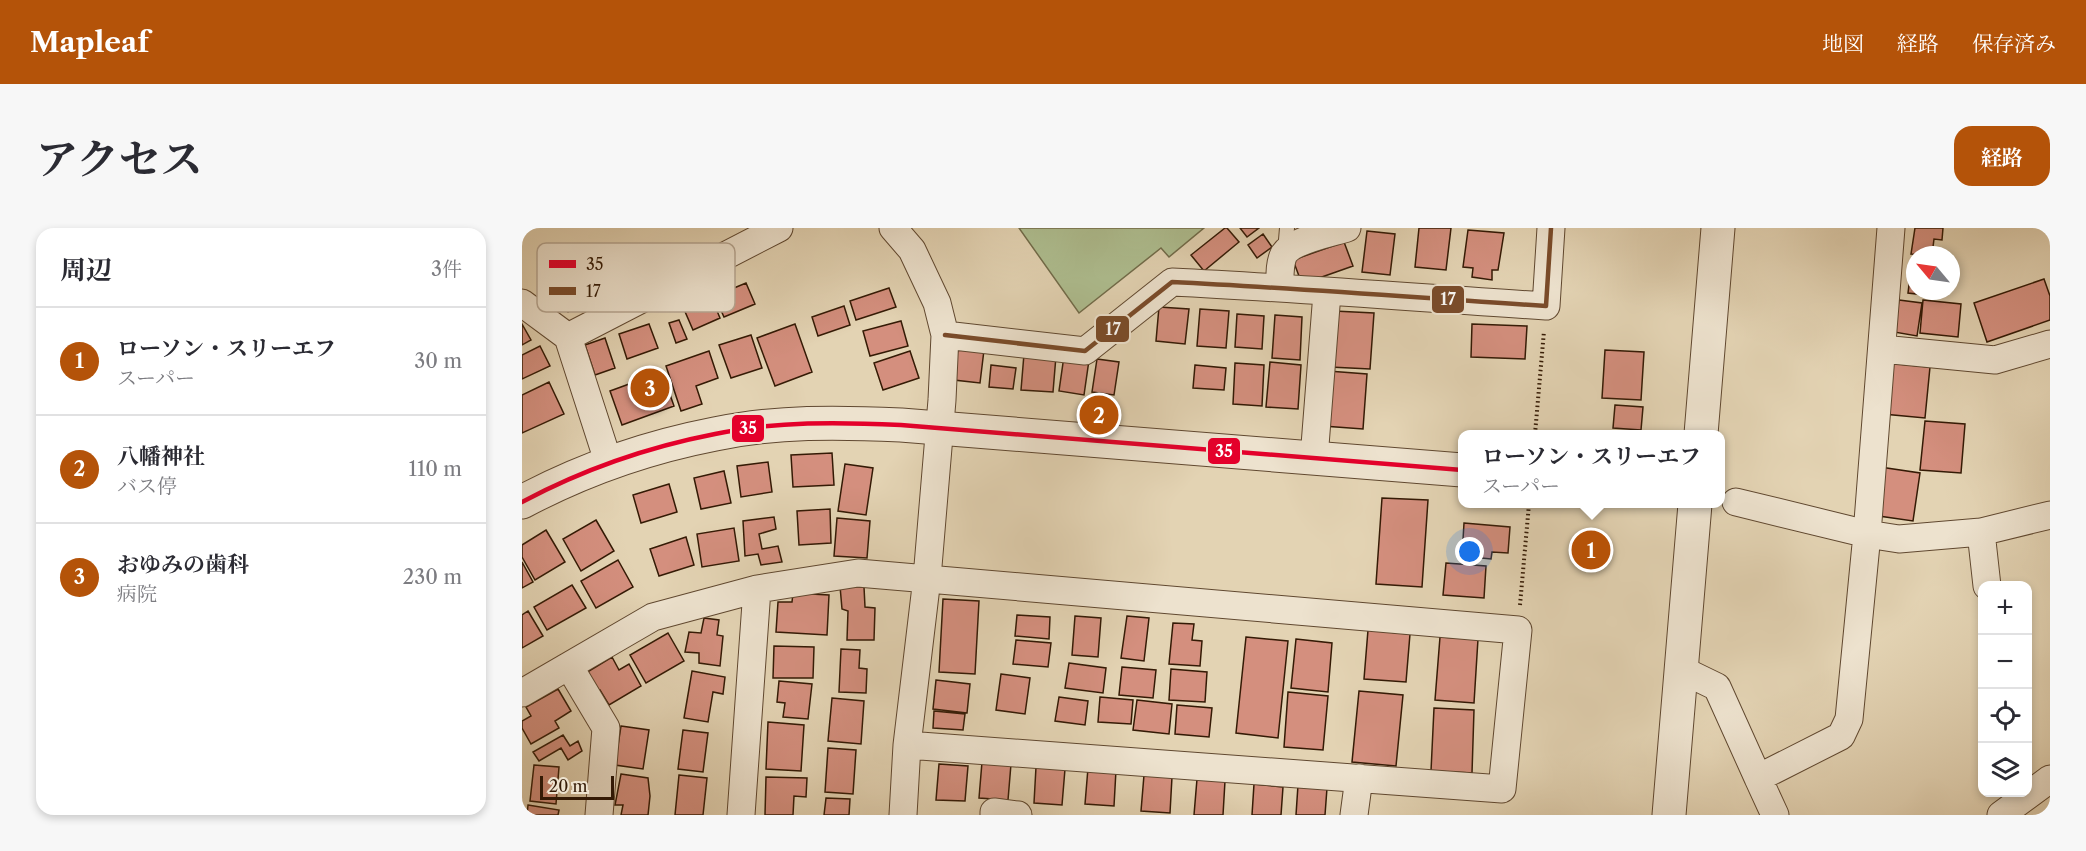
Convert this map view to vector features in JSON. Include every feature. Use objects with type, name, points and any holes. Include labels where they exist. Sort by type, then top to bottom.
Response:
[{"type":"street","points":[[735,251],[779,228]]},
{"type":"street","points":[[893,228],[912,250],[937,303],[945,335],[940,429],[927,578],[908,745],[903,815]]},
{"type":"street","points":[[1280,288],[1286,240],[1297,243],[1345,228]]},
{"type":"street","points":[[945,335],[1085,351],[1172,282],[1546,306],[1551,228]]},
{"type":"street","points":[[1701,430],[1718,228]]},
{"type":"street","points":[[1758,778],[1841,736],[1849,719],[1867,534],[1891,228]]},
{"type":"street","points":[[1314,458],[1327,292]]},
{"type":"street","points":[[522,303],[568,337],[609,464]]},
{"type":"street","points":[[568,337],[616,312]]},
{"type":"street","points":[[1882,349],[1995,360],[2050,344]]},
{"type":"street","points":[[522,502],[609,464],[657,448],[715,433],[776,426],[845,422],[1458,470]]},
{"type":"street","points":[[1736,502],[1867,534],[1899,538],[1981,532],[2050,515]]},
{"type":"street","points":[[1669,815],[1695,508]]},
{"type":"street","points":[[1981,532],[1987,581]]},
{"type":"street","points":[[522,693],[653,617],[757,589],[858,573],[1518,630],[1502,789],[908,745]]},
{"type":"street","points":[[741,815],[757,589]]},
{"type":"street","points":[[569,666],[606,728],[599,815]]},
{"type":"street","points":[[1682,670],[1717,687],[1775,815]]},
{"type":"street","points":[[1354,815],[1359,778]]},
{"type":"street","points":[[1997,797],[1999,815],[2050,779]]},
{"type":"street","points":[[993,815],[994,812],[1018,815]]},
{"type":"path","points":[[1535,430],[1546,306]]},
{"type":"path","points":[[1518,630],[1529,508]]},
{"type":"green space","points":[[1019,228],[1204,228],[1169,257],[1161,248],[1079,313]]},
{"type":"building","points":[[1225,228],[1239,242],[1204,271],[1191,255]]},
{"type":"building","points":[[1240,228],[1259,228],[1247,237]]},
{"type":"building","points":[[1419,228],[1451,228],[1446,270],[1415,267]]},
{"type":"building","points":[[1915,228],[1943,228],[1942,240],[1934,239],[1933,246],[1912,246]]},
{"type":"building","points":[[1468,230],[1504,233],[1498,270],[1492,270],[1492,280],[1472,277],[1473,268],[1463,267]]},
{"type":"building","points":[[1367,231],[1395,234],[1390,275],[1362,272]]},
{"type":"building","points":[[1263,234],[1272,247],[1257,258],[1248,245]]},
{"type":"building","points":[[1344,242],[1353,266],[1302,284],[1293,260]]},
{"type":"building","points":[[2044,279],[2050,296],[2050,320],[1987,342],[1974,303]]},
{"type":"building","points":[[746,283],[755,304],[724,317],[722,312],[735,312],[735,288]]},
{"type":"building","points":[[889,288],[896,307],[856,320],[850,301]]},
{"type":"building","points":[[1899,300],[1922,303],[1917,336],[1894,332]]},
{"type":"building","points":[[1923,300],[1961,304],[1958,337],[1920,333]]},
{"type":"building","points":[[844,306],[850,325],[818,336],[812,317]]},
{"type":"building","points":[[1159,307],[1189,309],[1185,344],[1156,341]]},
{"type":"building","points":[[1200,309],[1229,311],[1226,348],[1197,346]]},
{"type":"building","points":[[1334,311],[1374,313],[1370,369],[1330,367]]},
{"type":"building","points":[[685,312],[717,312],[720,318],[693,330]]},
{"type":"building","points":[[1237,314],[1264,316],[1262,349],[1235,347]]},
{"type":"building","points":[[1275,315],[1302,317],[1300,360],[1272,358]]},
{"type":"building","points":[[679,320],[687,339],[676,343],[669,323]]},
{"type":"building","points":[[901,321],[908,346],[870,356],[863,331]]},
{"type":"building","points":[[522,324],[531,340],[522,345]]},
{"type":"building","points":[[649,324],[658,348],[627,359],[619,334]]},
{"type":"building","points":[[795,324],[812,372],[775,386],[757,338]]},
{"type":"building","points":[[1472,324],[1527,326],[1525,359],[1471,357]]},
{"type":"building","points":[[751,335],[762,368],[731,378],[719,345]]},
{"type":"building","points":[[605,338],[615,368],[595,375],[585,345]]},
{"type":"building","points":[[540,346],[550,366],[522,379],[522,355]]},
{"type":"building","points":[[958,347],[984,350],[980,383],[954,380]]},
{"type":"building","points":[[1605,350],[1644,352],[1641,400],[1602,398]]},
{"type":"building","points":[[709,351],[718,378],[696,386],[702,404],[681,411],[666,366]]},
{"type":"building","points":[[910,351],[919,378],[883,390],[874,363]]},
{"type":"building","points":[[1024,354],[1056,356],[1053,392],[1021,390]]},
{"type":"building","points":[[1064,356],[1089,360],[1084,395],[1059,391]]},
{"type":"building","points":[[1097,359],[1119,362],[1114,395],[1092,392]]},
{"type":"building","points":[[1270,362],[1301,365],[1298,409],[1266,407]]},
{"type":"building","points":[[1235,363],[1264,365],[1262,406],[1233,404]]},
{"type":"building","points":[[1888,363],[1930,367],[1925,418],[1883,414]]},
{"type":"building","points":[[991,365],[1016,368],[1013,389],[989,387]]},
{"type":"building","points":[[1195,365],[1226,368],[1224,390],[1193,388]]},
{"type":"building","points":[[1328,371],[1367,374],[1363,429],[1323,426]]},
{"type":"building","points":[[662,372],[674,406],[622,425],[610,391]]},
{"type":"building","points":[[549,382],[564,414],[522,433],[522,395]]},
{"type":"building","points":[[1615,405],[1643,407],[1641,430],[1613,428]]},
{"type":"building","points":[[1925,421],[1965,424],[1961,473],[1920,470]]},
{"type":"building","points":[[832,453],[834,485],[793,487],[791,455]]},
{"type":"building","points":[[768,462],[772,492],[741,497],[737,466]]},
{"type":"building","points":[[845,464],[873,468],[866,515],[838,511]]},
{"type":"building","points":[[1880,467],[1920,473],[1913,521],[1872,515]]},
{"type":"building","points":[[724,471],[731,503],[701,509],[694,478]]},
{"type":"building","points":[[669,484],[677,512],[641,523],[633,495]]},
{"type":"building","points":[[1382,498],[1428,500],[1422,587],[1376,584]]},
{"type":"building","points":[[830,509],[831,543],[799,545],[797,511]]},
{"type":"building","points":[[774,517],[776,529],[759,534],[762,549],[778,546],[782,562],[761,565],[758,554],[745,556],[743,521]]},
{"type":"building","points":[[837,518],[870,521],[867,558],[834,556]]},
{"type":"building","points":[[596,520],[614,551],[581,571],[563,539]]},
{"type":"building","points":[[1464,523],[1510,527],[1508,553],[1492,552],[1491,559],[1462,556]]},
{"type":"building","points":[[734,528],[739,561],[702,567],[697,534]]},
{"type":"building","points":[[546,530],[565,562],[535,580],[522,557],[522,545]]},
{"type":"building","points":[[686,537],[694,565],[659,576],[650,549]]},
{"type":"building","points":[[618,560],[633,587],[596,608],[581,581]]},
{"type":"building","points":[[522,562],[533,582],[522,588]]},
{"type":"building","points":[[1446,563],[1486,566],[1484,598],[1443,595]]},
{"type":"building","points":[[572,585],[586,608],[547,630],[534,607]]},
{"type":"building","points":[[840,586],[864,587],[865,607],[875,608],[874,640],[847,640],[848,611],[842,609]]},
{"type":"building","points":[[793,593],[829,595],[827,635],[776,632],[778,602],[792,602]]},
{"type":"building","points":[[943,599],[979,601],[975,674],[939,672]]},
{"type":"building","points":[[528,611],[543,636],[522,648],[522,615]]},
{"type":"building","points":[[1017,615],[1050,617],[1049,639],[1015,636]]},
{"type":"building","points":[[1075,616],[1101,618],[1098,657],[1072,655]]},
{"type":"building","points":[[1127,616],[1149,618],[1144,661],[1121,658]]},
{"type":"building","points":[[704,618],[719,620],[717,635],[723,636],[720,666],[699,663],[699,653],[685,652],[689,632],[701,633]]},
{"type":"building","points":[[1173,623],[1194,624],[1192,640],[1202,641],[1200,666],[1169,664]]},
{"type":"building","points":[[1368,630],[1410,634],[1406,682],[1364,679]]},
{"type":"building","points":[[668,633],[684,661],[646,683],[630,655]]},
{"type":"building","points":[[1246,637],[1288,641],[1278,738],[1236,733]]},
{"type":"building","points":[[1440,637],[1478,639],[1474,703],[1435,700]]},
{"type":"building","points":[[1296,639],[1332,643],[1328,692],[1291,688]]},
{"type":"building","points":[[1016,640],[1051,643],[1048,667],[1013,664]]},
{"type":"building","points":[[774,646],[814,647],[813,678],[773,678]]},
{"type":"building","points":[[841,649],[860,650],[859,668],[867,669],[866,693],[839,692]]},
{"type":"building","points":[[612,657],[619,670],[629,664],[641,686],[609,705],[600,690],[595,693],[584,674]]},
{"type":"building","points":[[1069,663],[1106,668],[1103,693],[1065,688]]},
{"type":"building","points":[[1122,667],[1156,670],[1153,698],[1119,695]]},
{"type":"building","points":[[1171,669],[1207,672],[1205,702],[1169,700]]},
{"type":"building","points":[[692,671],[725,677],[723,694],[713,692],[708,722],[684,718]]},
{"type":"building","points":[[1001,674],[1030,678],[1025,714],[996,710]]},
{"type":"building","points":[[936,680],[970,684],[967,713],[933,709]]},
{"type":"building","points":[[779,681],[812,684],[808,719],[783,717],[785,703],[777,702]]},
{"type":"building","points":[[558,689],[571,711],[555,721],[559,728],[531,744],[522,728],[522,721],[531,716],[526,707]]},
{"type":"building","points":[[1359,691],[1403,695],[1396,766],[1352,762]]},
{"type":"building","points":[[1288,692],[1328,696],[1323,750],[1284,747]]},
{"type":"building","points":[[1059,697],[1088,701],[1085,725],[1055,721]]},
{"type":"building","points":[[1100,697],[1133,700],[1131,724],[1098,722]]},
{"type":"building","points":[[832,698],[864,701],[861,744],[828,741]]},
{"type":"building","points":[[1137,700],[1172,704],[1169,734],[1133,730]]},
{"type":"building","points":[[1177,705],[1212,708],[1209,737],[1175,734]]},
{"type":"building","points":[[1434,708],[1474,710],[1472,773],[1431,771]]},
{"type":"building","points":[[934,711],[965,714],[963,730],[933,728]]},
{"type":"building","points":[[768,722],[804,725],[801,771],[766,769]]},
{"type":"building","points":[[621,726],[649,730],[643,769],[615,765]]},
{"type":"building","points":[[683,730],[708,733],[703,772],[678,769]]},
{"type":"building","points":[[563,735],[570,746],[578,741],[582,751],[568,760],[561,748],[539,761],[533,752]]},
{"type":"building","points":[[828,748],[856,750],[853,794],[825,792]]},
{"type":"building","points":[[982,762],[1011,764],[1008,800],[979,798]]},
{"type":"building","points":[[939,764],[968,766],[965,801],[936,800]]},
{"type":"building","points":[[534,765],[559,767],[556,804],[530,801]]},
{"type":"building","points":[[1036,767],[1065,769],[1062,805],[1034,803]]},
{"type":"building","points":[[1088,768],[1116,770],[1114,806],[1085,804]]},
{"type":"building","points":[[621,774],[648,778],[650,796],[648,815],[621,815],[623,805],[615,805]]},
{"type":"building","points":[[679,775],[707,778],[703,815],[675,815]]},
{"type":"building","points":[[1144,775],[1172,777],[1170,813],[1141,811]]},
{"type":"building","points":[[766,777],[807,778],[806,797],[794,796],[793,815],[765,815]]},
{"type":"building","points":[[1197,779],[1225,781],[1223,815],[1194,815]]},
{"type":"building","points":[[1254,784],[1283,787],[1281,815],[1252,815]]},
{"type":"building","points":[[1298,785],[1327,788],[1325,815],[1296,815]]},
{"type":"building","points":[[826,798],[850,799],[849,815],[824,815]]},
{"type":"building","points":[[528,805],[559,810],[558,815],[527,815]]},
{"type":"transit line","name":"17","points":[[945,335],[1085,351],[1172,282],[1546,306],[1551,228]]},
{"type":"transit line","name":"35","points":[[522,502],[592,470],[690,439],[761,427],[808,424],[901,425],[1458,470]]},
{"type":"place","name":"おゆみの歯科","points":[[650,388]]},
{"type":"place","name":"八幡神社","points":[[1099,415]]},
{"type":"place","name":"ローソン・スリーエフ","points":[[1591,550]]}]
